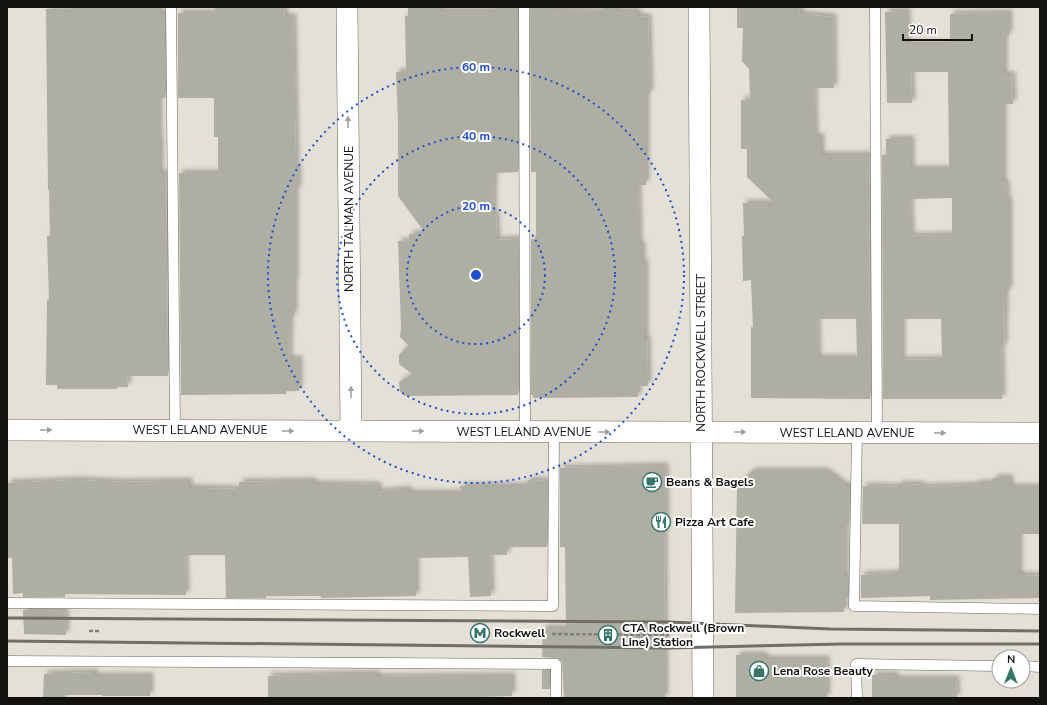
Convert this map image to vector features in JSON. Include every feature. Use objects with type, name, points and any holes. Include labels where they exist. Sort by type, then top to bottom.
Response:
[{"type":"street","name":"NORTH TALMAN AVENUE","points":[[347,7],[351,431]]},
{"type":"street","name":"NORTH ROCKWELL STREET","points":[[699,7],[703,698]]},
{"type":"street","name":"WEST LELAND AVENUE","points":[[7,430],[1040,433]]},
{"type":"lane","points":[[171,7],[175,430]]},
{"type":"lane","points":[[524,7],[525,432]]},
{"type":"lane","points":[[875,7],[867,433],[854,606],[1040,608]]},
{"type":"lane","points":[[7,603],[553,606],[554,432]]},
{"type":"lane","points":[[7,661],[556,664],[556,698]]},
{"type":"lane","points":[[857,698],[856,664],[991,666]]},
{"type":"path","points":[[89,631],[99,631]]},
{"type":"path","points":[[552,634],[669,635]]},
{"type":"building","points":[[159,7],[159,13],[165,13],[165,98],[159,98],[159,141],[160,173],[166,173],[168,376],[127,376],[128,387],[117,387],[117,389],[57,389],[57,385],[46,385],[47,300],[49,300],[47,236],[50,236],[46,9]]},
{"type":"building","points":[[215,7],[285,7],[284,17],[293,17],[296,170],[298,170],[298,189],[295,189],[294,316],[290,316],[289,359],[299,359],[299,391],[286,391],[286,394],[181,395],[179,173],[218,173],[218,137],[214,137],[214,98],[178,98],[178,13],[215,13]]},
{"type":"building","points":[[408,7],[437,7],[441,11],[493,11],[493,7],[518,7],[518,172],[494,173],[493,214],[496,216],[497,240],[518,239],[518,395],[405,396],[400,391],[399,382],[412,374],[399,364],[399,355],[408,345],[400,337],[401,327],[398,241],[409,242],[409,234],[425,233],[398,196],[398,121],[396,72],[406,72],[405,16],[408,16]]},
{"type":"building","points":[[530,7],[554,7],[554,10],[599,11],[603,8],[613,7],[617,11],[637,11],[637,16],[648,17],[650,94],[646,94],[646,185],[638,185],[639,243],[642,246],[642,263],[645,263],[645,339],[647,339],[648,386],[638,386],[638,397],[533,398],[533,395],[531,395],[531,239],[536,239],[536,172],[531,172]]},
{"type":"building","points":[[737,7],[800,7],[799,14],[833,17],[834,88],[814,88],[815,137],[821,137],[821,155],[869,155],[870,399],[751,398],[751,327],[753,327],[751,280],[743,281],[743,203],[774,203],[747,177],[747,149],[741,149],[741,100],[750,100],[749,69],[742,61],[743,28],[737,28]],"holes":[[[817,319],[856,319],[857,358],[818,358]]]},
{"type":"building","points":[[907,11],[907,44],[950,44],[950,14],[1009,13],[1009,36],[1004,36],[1004,75],[1012,75],[1013,104],[1003,104],[1003,182],[1006,184],[1007,201],[1009,201],[1009,291],[1005,291],[1004,347],[1001,346],[1002,399],[883,399],[882,155],[886,155],[886,139],[911,139],[911,169],[949,169],[948,72],[911,72],[912,103],[887,103],[885,12]],"holes":[[[952,198],[952,235],[911,236],[910,199]],[[902,319],[941,319],[942,359],[902,360]]]},
{"type":"building","points":[[665,466],[665,698],[564,698],[562,661],[556,658],[542,657],[543,628],[566,628],[565,547],[560,547],[560,468]]},
{"type":"building","points":[[752,471],[825,471],[845,486],[850,486],[849,524],[845,524],[845,577],[848,576],[848,598],[844,598],[844,612],[735,613],[737,485]]},
{"type":"building","points":[[993,478],[1010,478],[1010,487],[1040,487],[1040,534],[1019,534],[1019,575],[1040,576],[1040,598],[930,600],[930,596],[861,598],[861,575],[899,573],[899,524],[862,524],[863,486],[899,487],[899,484],[921,485],[922,487],[976,485],[977,483],[993,483]]},
{"type":"building","points":[[76,480],[122,482],[189,481],[189,488],[239,489],[239,482],[313,481],[313,484],[378,485],[378,492],[406,489],[410,493],[461,493],[460,486],[524,486],[529,480],[547,481],[547,547],[507,547],[507,555],[490,555],[491,596],[470,597],[468,557],[416,558],[416,596],[321,598],[321,596],[266,596],[266,598],[226,598],[225,555],[185,555],[186,595],[65,594],[65,597],[23,597],[23,593],[13,594],[12,558],[7,558],[7,483]]},
{"type":"building","points":[[23,610],[65,610],[66,635],[24,634]]},
{"type":"building","points":[[736,655],[762,655],[766,659],[826,659],[827,698],[736,698]]},
{"type":"building","points":[[542,670],[550,670],[550,689],[542,689]]},
{"type":"building","points":[[94,672],[94,676],[150,676],[150,696],[65,695],[65,698],[43,698],[44,674]]},
{"type":"building","points":[[377,674],[377,677],[512,676],[512,696],[448,698],[268,697],[268,676]]},
{"type":"building","points":[[872,675],[895,675],[895,679],[956,679],[957,698],[872,698]]},
{"type":"railway","points":[[7,618],[669,622],[830,629],[1040,631]]},
{"type":"railway","points":[[7,641],[669,648],[842,644],[1040,644]]},
{"type":"place","name":"Beans & Bagels","points":[[652,482]]},
{"type":"place","name":"Pizza Art Cafe","points":[[661,522]]},
{"type":"place","name":"Rockwell","points":[[480,633]]},
{"type":"place","name":"CTA Rockwell (Brown Line) Station","points":[[608,635]]},
{"type":"place","name":"Lena Rose Beauty","points":[[759,671]]}]
